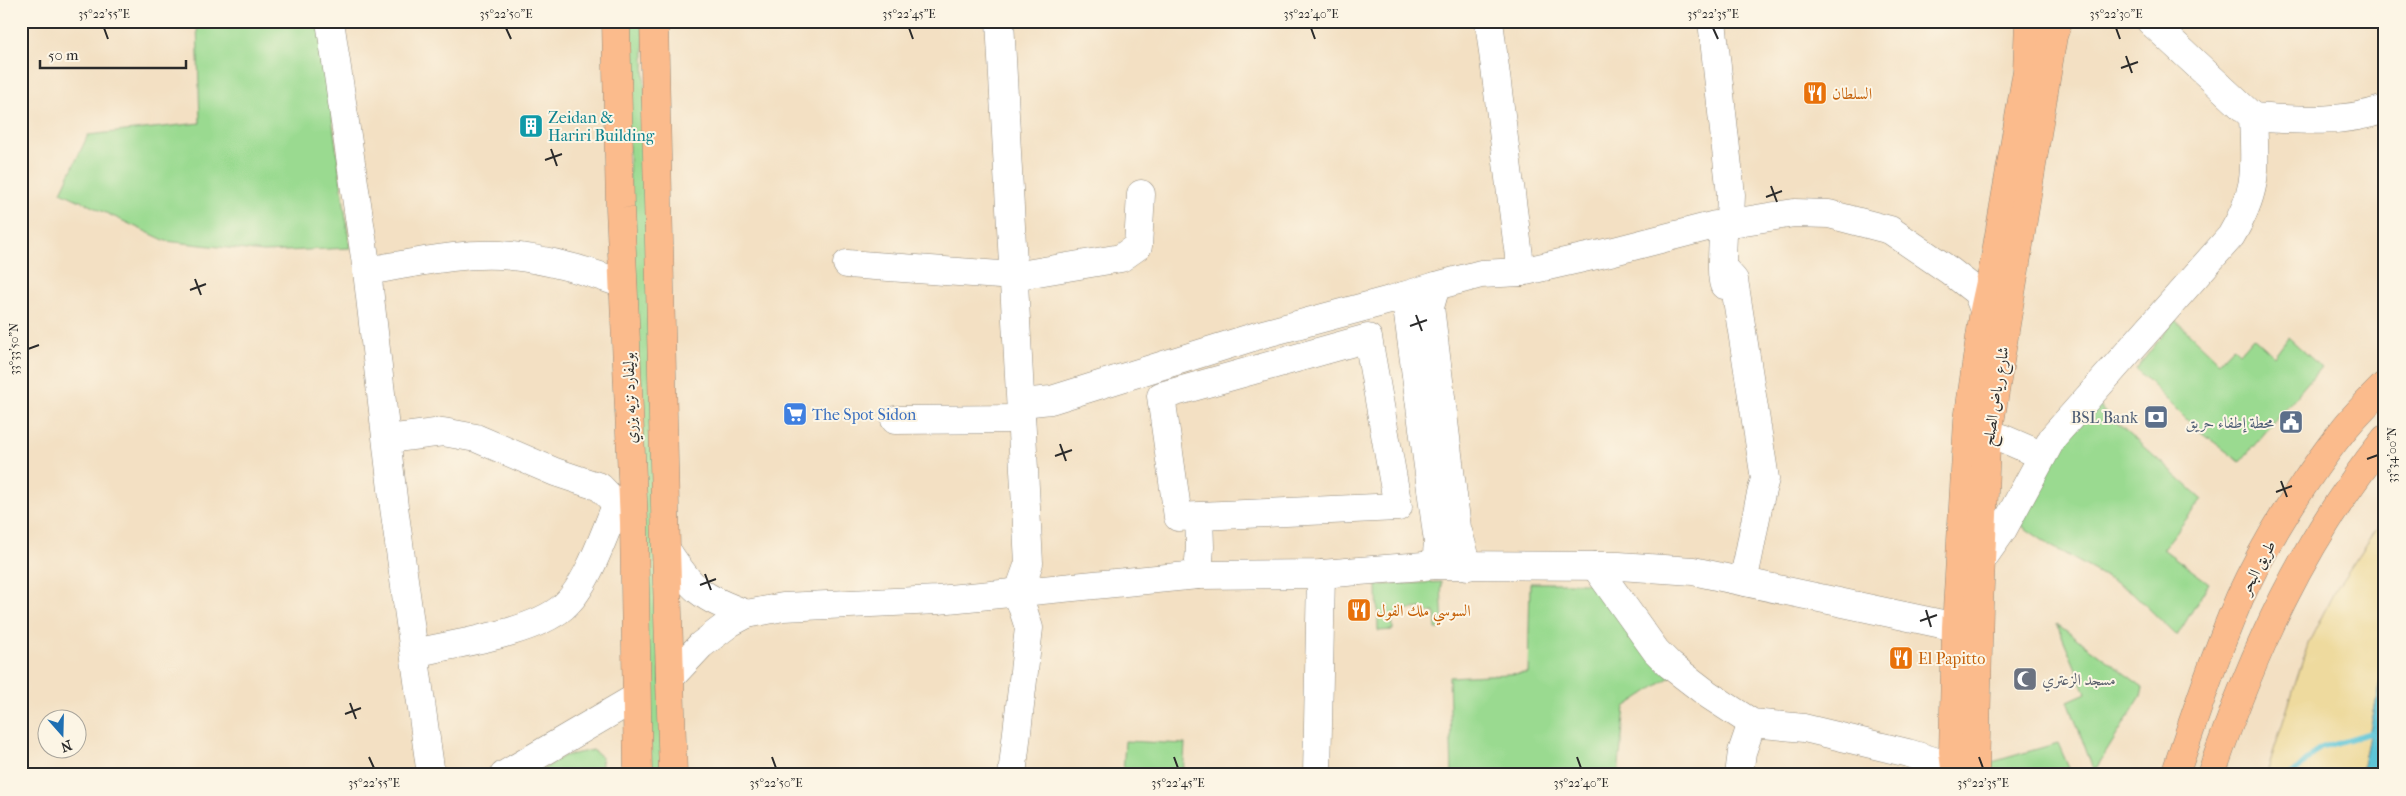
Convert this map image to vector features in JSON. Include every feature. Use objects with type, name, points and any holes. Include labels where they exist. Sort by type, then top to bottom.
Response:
[{"type":"main road","name":"بوليفارد نزيه بزري","points":[[616,21],[623,284],[626,512],[638,775]]},
{"type":"main road","name":"بوليفارد نزيه بزري","points":[[654,21],[673,775]]},
{"type":"main road","name":"شارع رياض الصلح","points":[[1955,775],[1953,752],[1956,627],[1967,435],[1984,310],[1994,264],[2027,71],[2029,21]]},
{"type":"main road","name":"شارع رياض الصلح","points":[[1975,775],[1981,560],[1988,432],[2053,36],[2058,21]]},
{"type":"main road","name":"طريق البحر","points":[[2175,775],[2238,603],[2268,545],[2304,485],[2344,429],[2385,385]]},
{"type":"main road","points":[[2211,775],[2247,675],[2294,576],[2328,518],[2385,439]]},
{"type":"main road","points":[[2166,775],[2186,742]]},
{"type":"street","points":[[330,21],[367,271],[396,516],[431,775]]},
{"type":"street","points":[[1000,21],[1029,563],[1018,594],[1029,628],[1012,775]]},
{"type":"street","points":[[1489,21],[1521,272]]},
{"type":"street","points":[[1712,21],[1731,195],[1725,224],[1721,278],[1725,287],[1760,499],[1752,547],[1743,580]]},
{"type":"street","points":[[1981,560],[2002,531],[2041,454],[2063,425],[2231,236],[2246,207],[2255,175],[2255,142],[2252,117],[2150,21]]},
{"type":"street","points":[[2252,117],[2320,120],[2384,112]]},
{"type":"street","points":[[847,264],[1014,276],[1116,259],[1131,253],[1138,246],[1140,194]]},
{"type":"street","points":[[895,420],[1022,411],[1051,400],[1262,334],[1481,274],[1521,272],[1725,224],[1761,220],[1794,213],[1829,214],[1890,230],[1977,292],[1984,310]]},
{"type":"street","points":[[367,271],[451,258],[483,255],[511,256],[559,266],[623,284]]},
{"type":"street","points":[[1950,271],[1994,264]]},
{"type":"street","points":[[1436,286],[1430,307],[1456,528],[1468,566]]},
{"type":"street","points":[[1403,296],[1408,315],[1438,542],[1436,565]]},
{"type":"street","points":[[1368,338],[1398,507],[1199,516],[1178,517],[1161,396],[1368,338]]},
{"type":"street","points":[[388,439],[443,432],[476,438],[555,472],[600,487],[626,512],[584,579],[564,606],[548,616],[516,629],[415,653]]},
{"type":"street","points":[[1988,432],[2041,454]]},
{"type":"street","points":[[1198,575],[1200,547],[1199,516]]},
{"type":"street","points":[[666,549],[693,588],[720,604],[748,614]]},
{"type":"street","points":[[670,678],[701,645],[730,623],[748,614],[783,607],[1018,594],[1198,575],[1321,574],[1436,565],[1595,566],[1693,571],[1743,580],[1956,627]]},
{"type":"street","points":[[1595,566],[1656,651],[1670,665],[1708,695],[1752,723],[1804,728],[1908,753],[1944,764],[1955,775]]},
{"type":"street","points":[[1317,775],[1321,574]]},
{"type":"street","points":[[504,775],[635,698]]},
{"type":"street","points":[[1739,775],[1742,752],[1752,723]]},
{"type":"green space","points":[[197,21],[319,21],[350,248],[264,252],[166,241],[61,192],[88,135],[200,123]]},
{"type":"green space","points":[[625,21],[643,21],[663,775],[647,775]]},
{"type":"green space","points":[[2175,320],[2219,362],[2233,347],[2239,353],[2253,337],[2274,356],[2288,337],[2321,367],[2240,462],[2193,426],[2136,369]]},
{"type":"green space","points":[[2098,406],[2202,499],[2163,549],[2209,583],[2177,636],[2132,592],[2051,546],[2019,524],[2054,454]]},
{"type":"green space","points":[[1441,582],[1443,629],[1436,629],[1435,612],[1423,613],[1422,608],[1392,613],[1393,630],[1378,631],[1377,585]]},
{"type":"green space","points":[[1530,583],[1598,583],[1673,675],[1625,707],[1618,775],[1452,775],[1449,677],[1528,673]]},
{"type":"green space","points":[[2057,624],[2143,687],[2141,696],[2097,767],[2093,769],[2068,701],[2086,693]]},
{"type":"green space","points":[[1125,741],[1185,744],[1183,775],[1123,775]]},
{"type":"green space","points":[[2058,743],[2072,775],[1996,775],[1992,770],[1992,762]]},
{"type":"green space","points":[[593,750],[601,757],[603,775],[534,775],[564,756]]},
{"type":"sand","points":[[2385,517],[2385,657],[2361,775],[2266,775],[2308,644],[2334,592]]},
{"type":"water","points":[[2385,657],[2385,775],[2361,775]]},
{"type":"waterway","points":[[2292,775],[2320,748],[2370,733]]},
{"type":"place","name":"السلطان","points":[[1815,93]]},
{"type":"place","name":"Zeidan & Hariri Building","points":[[531,126]]},
{"type":"place","name":"The Spot Sidon","points":[[795,414]]},
{"type":"place","name":"BSL Bank","points":[[2156,417]]},
{"type":"place","name":"محطة إطفاء حريق","points":[[2291,422]]},
{"type":"place","name":"السوسي ملك الفول","points":[[1359,610]]},
{"type":"place","name":"El Papitto","points":[[1901,658]]},
{"type":"place","name":"مسجد الزعتري","points":[[2025,679]]}]
